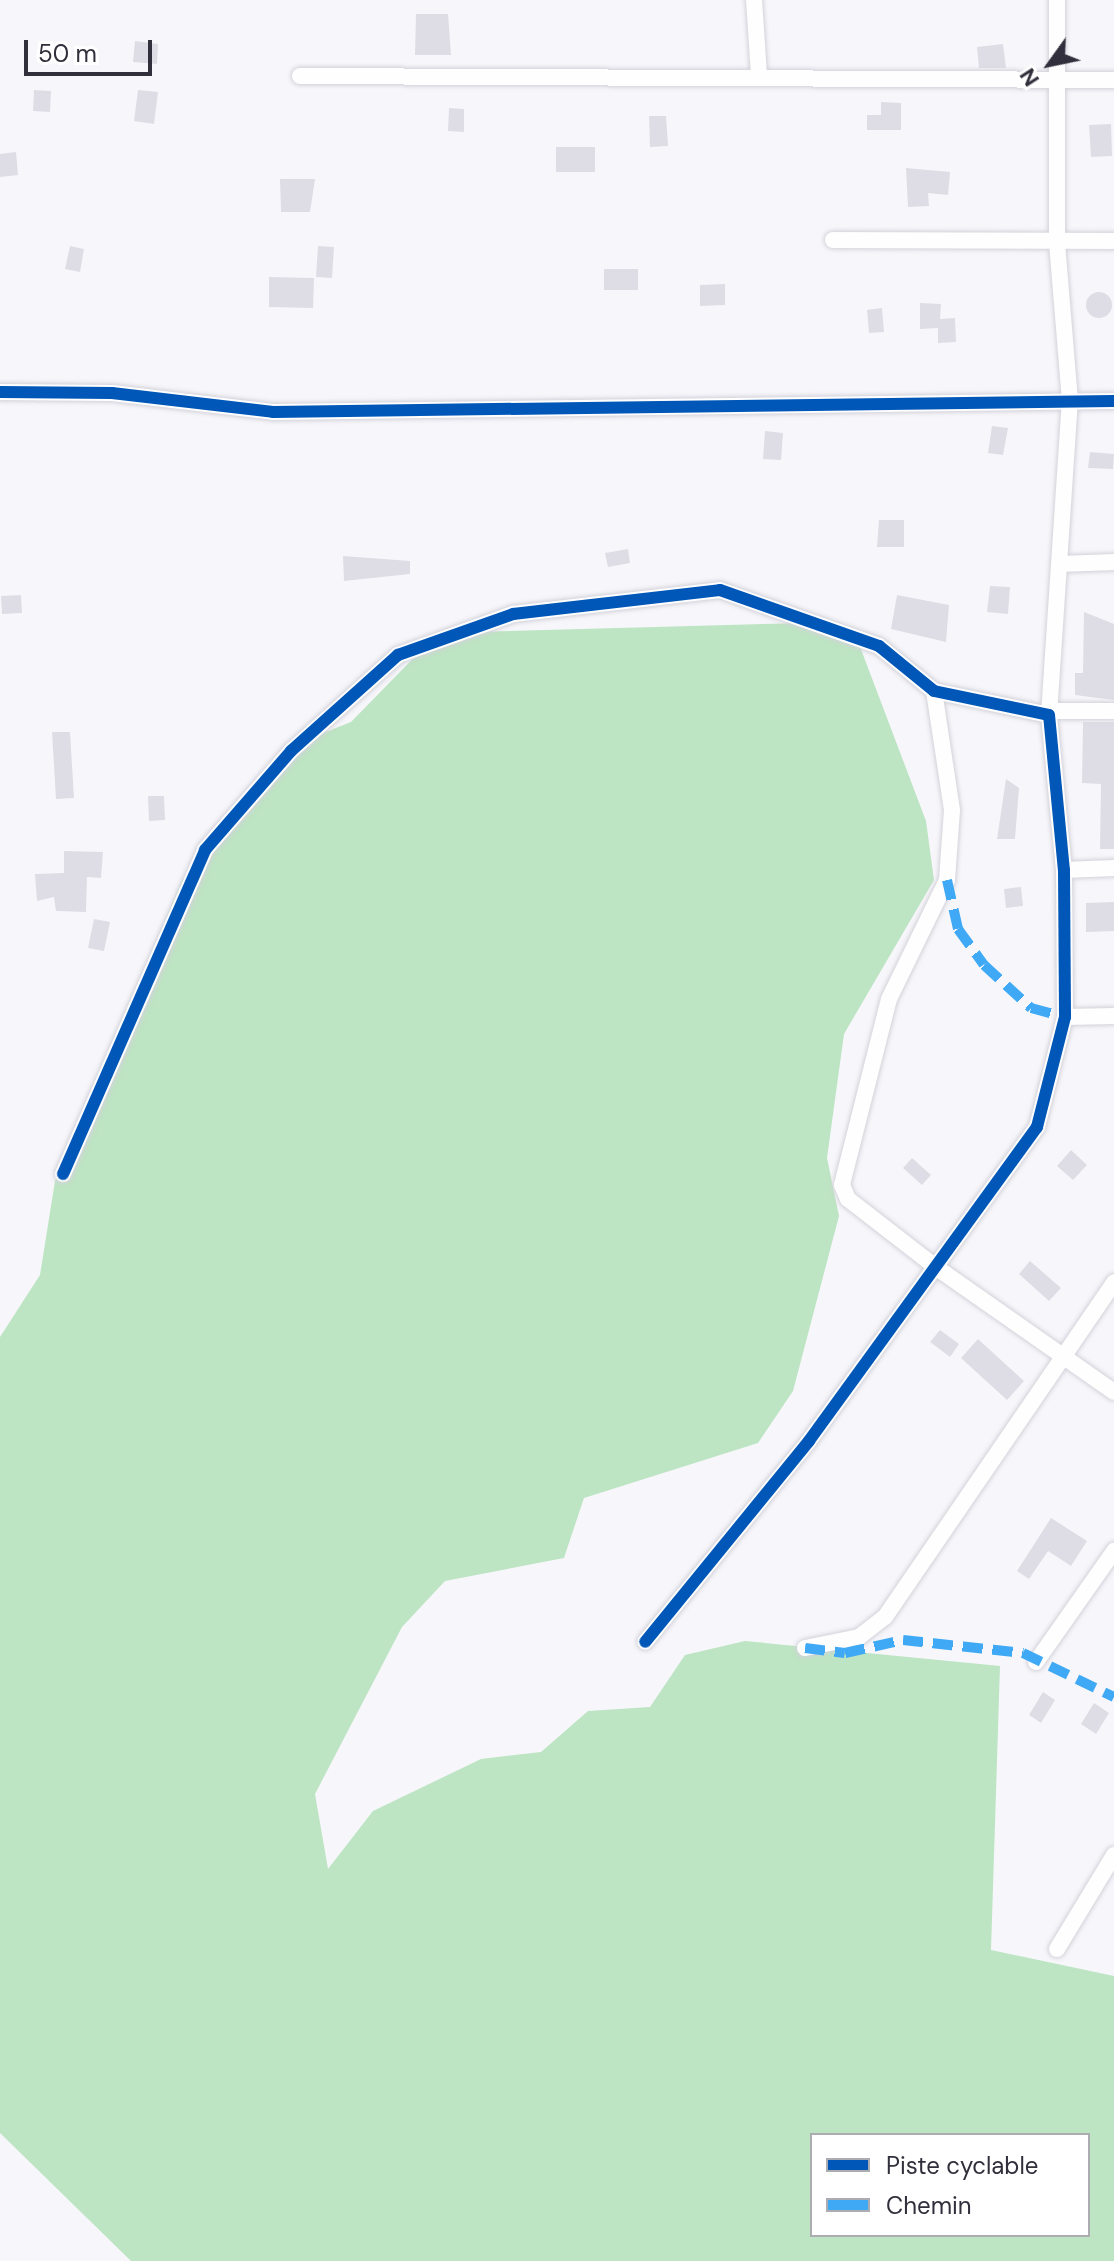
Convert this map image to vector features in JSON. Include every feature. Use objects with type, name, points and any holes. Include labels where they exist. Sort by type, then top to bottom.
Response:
[{"type":"street","points":[[754,0],[759,75]]},
{"type":"street","points":[[645,1642],[937,1268],[1037,1127],[1065,1017],[1064,870],[1049,713],[1070,401],[1057,242],[1057,0]]},
{"type":"street","points":[[300,76],[759,75],[1114,80]]},
{"type":"street","points":[[833,240],[1114,241]]},
{"type":"street","points":[[0,392],[112,393],[273,412],[1114,401]]},
{"type":"street","points":[[1060,564],[1114,562]]},
{"type":"street","points":[[63,1174],[205,850],[291,751],[398,655],[513,614],[720,590],[879,646],[934,691],[1049,713],[1114,711]]},
{"type":"street","points":[[934,691],[952,810],[947,880],[889,999],[842,1185],[848,1199],[937,1268],[1114,1392]]},
{"type":"street","points":[[1064,870],[1114,868]]},
{"type":"street","points":[[1065,1017],[1114,1016]]},
{"type":"street","points":[[805,1648],[859,1637],[885,1617],[1114,1282]]},
{"type":"street","points":[[1036,1662],[1114,1551]]},
{"type":"street","points":[[1057,1949],[1114,1855]]},
{"type":"green space","points":[[802,623],[859,644],[926,821],[934,880],[844,1034],[827,1158],[839,1216],[793,1391],[758,1443],[584,1498],[564,1558],[445,1581],[402,1627],[315,1794],[328,1869],[373,1811],[481,1759],[541,1752],[588,1711],[650,1707],[685,1655],[745,1641],[1000,1666],[991,1950],[1114,1976],[1114,2261],[131,2261],[0,2133],[0,1337],[40,1275],[55,1181],[182,880],[308,739],[351,722],[438,633]]},
{"type":"building","points":[[416,14],[448,14],[451,55],[415,55]]},
{"type":"building","points":[[135,41],[158,44],[157,64],[133,62]]},
{"type":"building","points":[[1003,44],[1006,68],[979,68],[977,47]]},
{"type":"building","points":[[34,90],[51,91],[50,112],[33,111]]},
{"type":"building","points":[[138,90],[158,92],[154,124],[134,121]]},
{"type":"building","points":[[881,102],[901,103],[901,130],[867,130],[867,115],[881,115]]},
{"type":"building","points":[[449,108],[464,109],[464,132],[448,131]]},
{"type":"building","points":[[649,116],[666,116],[668,146],[650,147]]},
{"type":"building","points":[[1111,124],[1112,156],[1091,157],[1089,125]]},
{"type":"building","points":[[556,147],[595,147],[595,172],[556,172]]},
{"type":"building","points":[[16,152],[18,175],[0,177],[0,154]]},
{"type":"building","points":[[906,168],[950,172],[948,195],[928,193],[929,206],[908,207]]},
{"type":"building","points":[[280,179],[315,179],[310,212],[281,212]]},
{"type":"building","points":[[70,246],[84,249],[80,272],[65,269]]},
{"type":"building","points":[[318,246],[334,247],[332,278],[316,277]]},
{"type":"building","points":[[604,269],[638,269],[638,290],[604,290]]},
{"type":"building","points":[[269,277],[314,278],[313,308],[269,307]]},
{"type":"building","points":[[725,284],[725,305],[700,306],[700,285]]},
{"type":"building","points":[[1099,292],[1108,296],[1112,305],[1108,314],[1099,318],[1090,314],[1086,305],[1090,296]]},
{"type":"building","points":[[920,303],[941,304],[940,319],[955,318],[956,342],[938,343],[938,328],[920,329]]},
{"type":"building","points":[[882,308],[884,332],[869,333],[867,310]]},
{"type":"building","points":[[992,426],[1008,428],[1003,455],[988,453]]},
{"type":"building","points":[[765,431],[783,433],[781,460],[763,459]]},
{"type":"building","points":[[1090,452],[1114,454],[1113,469],[1088,468]]},
{"type":"building","points":[[879,520],[904,520],[904,547],[877,547]]},
{"type":"building","points":[[628,549],[630,563],[608,567],[605,553]]},
{"type":"building","points":[[343,556],[410,561],[410,574],[344,581]]},
{"type":"building","points":[[990,586],[1010,587],[1008,614],[987,612]]},
{"type":"building","points":[[21,595],[22,613],[2,614],[1,596]]},
{"type":"building","points":[[897,595],[949,605],[946,642],[891,629]]},
{"type":"building","points":[[1084,612],[1114,624],[1114,700],[1075,695],[1075,673],[1083,673]]},
{"type":"building","points":[[1083,722],[1114,722],[1114,849],[1100,849],[1101,784],[1082,783]]},
{"type":"building","points":[[52,732],[70,732],[74,798],[56,799]]},
{"type":"building","points":[[1006,779],[1019,788],[1015,839],[997,839]]},
{"type":"building","points":[[148,796],[164,796],[165,820],[149,821]]},
{"type":"building","points":[[64,851],[103,852],[101,878],[87,877],[86,912],[56,911],[54,897],[37,901],[35,874],[64,873]]},
{"type":"building","points":[[1021,887],[1023,906],[1006,908],[1004,889]]},
{"type":"building","points":[[1114,902],[1114,931],[1086,932],[1086,903]]},
{"type":"building","points":[[94,919],[110,922],[104,951],[88,948]]},
{"type":"building","points":[[1071,1150],[1087,1165],[1073,1180],[1057,1166]]},
{"type":"building","points":[[912,1158],[931,1175],[922,1185],[903,1168]]},
{"type":"building","points":[[1030,1261],[1061,1288],[1049,1301],[1019,1274]]},
{"type":"building","points":[[940,1330],[959,1344],[950,1357],[930,1342]]},
{"type":"building","points":[[978,1339],[1024,1381],[1007,1400],[961,1358]]},
{"type":"building","points":[[1051,1518],[1087,1541],[1071,1566],[1048,1551],[1029,1579],[1017,1571]]},
{"type":"building","points":[[1043,1692],[1055,1700],[1041,1723],[1029,1715]]},
{"type":"building","points":[[1094,1703],[1109,1713],[1096,1734],[1081,1724]]},
{"type":"marked path","points":[[947,880],[958,929],[984,965],[1031,1008],[1065,1017]]},
{"type":"marked path","points":[[805,1648],[845,1653],[903,1640],[1023,1653],[1114,1697]]},
{"type":"cycle path","points":[[0,392],[112,393],[273,412],[1114,401]]},
{"type":"cycle path","points":[[63,1174],[205,850],[291,751],[398,655],[513,614],[720,590],[879,646],[934,691],[1049,715],[1064,870],[1065,1017],[1037,1127],[809,1441],[645,1642]]}]
